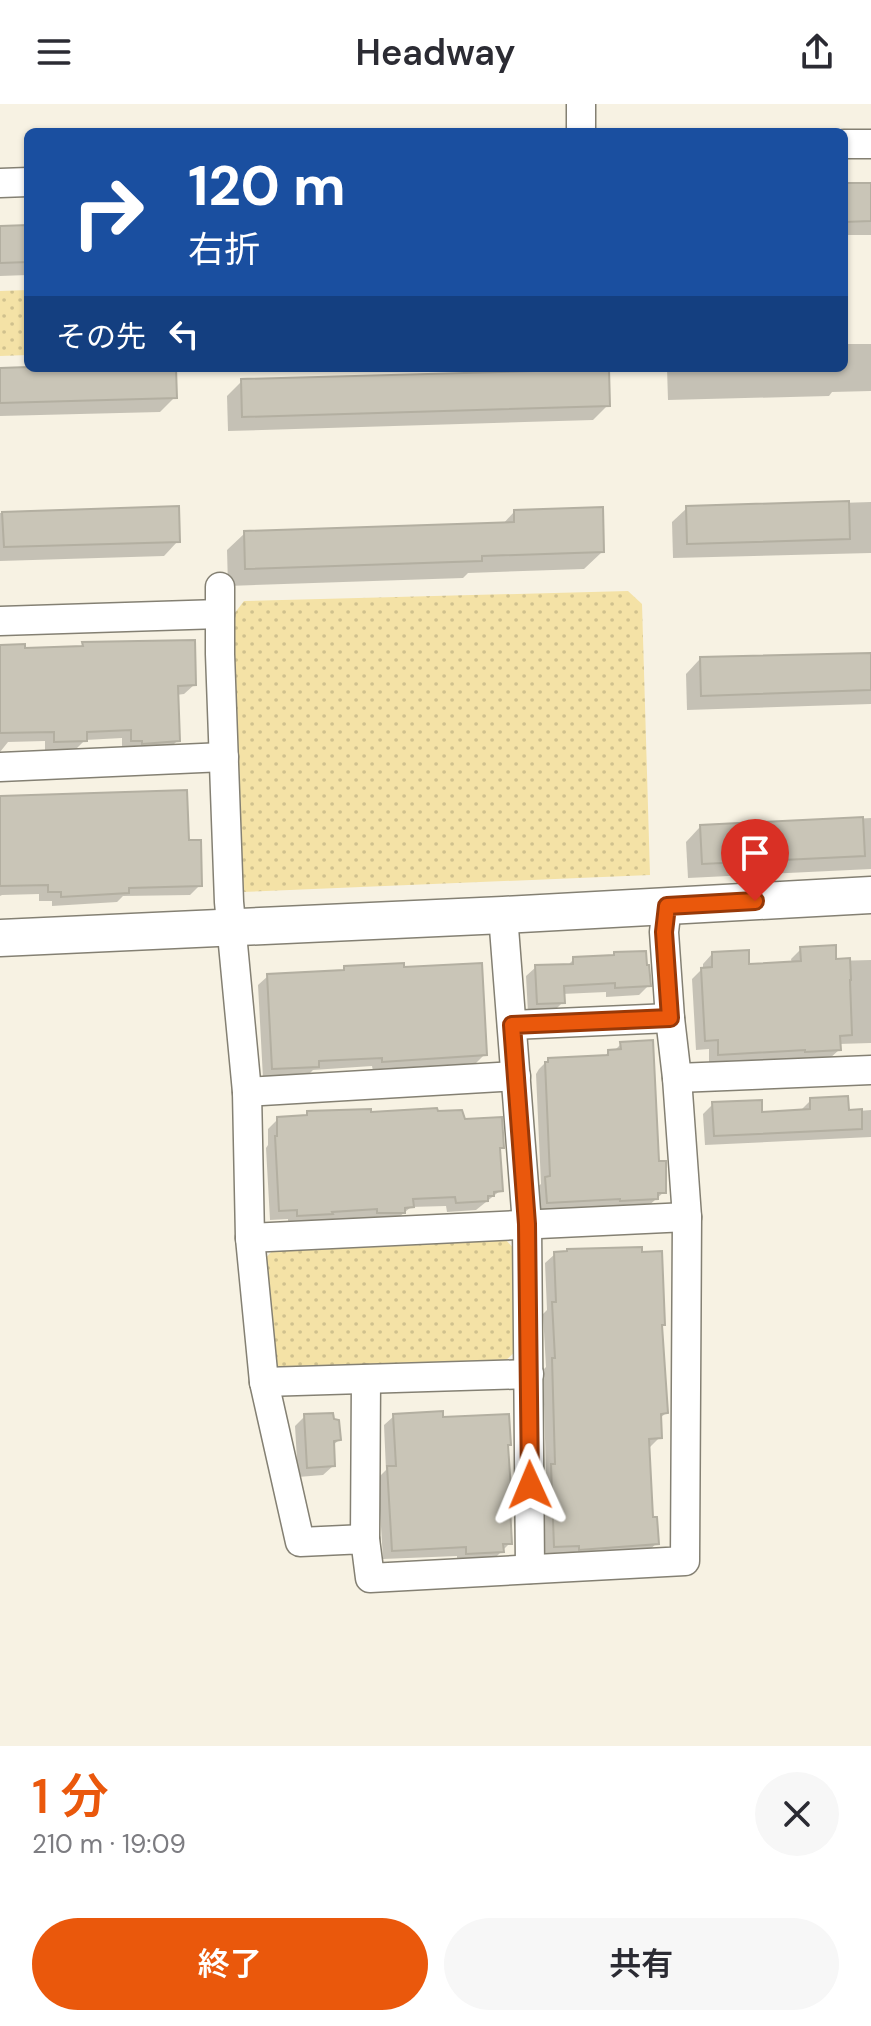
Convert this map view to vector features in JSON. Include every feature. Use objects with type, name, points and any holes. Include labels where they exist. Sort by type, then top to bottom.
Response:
[{"type":"street","points":[[581,104],[581,128]]},
{"type":"street","points":[[848,144],[871,144]]},
{"type":"street","points":[[0,183],[24,182]]},
{"type":"street","points":[[0,621],[220,600],[230,927],[247,1092],[250,1238],[264,1382],[300,1542],[365,1539]]},
{"type":"street","points":[[0,767],[224,757]]},
{"type":"street","points":[[0,938],[871,895]]},
{"type":"street","points":[[366,1379],[365,1539],[370,1578],[685,1561],[687,1217],[664,932],[667,906]]},
{"type":"street","points":[[503,915],[527,1224],[530,1569]]},
{"type":"street","points":[[512,1025],[670,1018]]},
{"type":"street","points":[[677,1078],[871,1070]]},
{"type":"street","points":[[247,1092],[516,1076]]},
{"type":"street","points":[[250,1238],[687,1217]]},
{"type":"street","points":[[264,1382],[529,1374]]},
{"type":"shaded area","points":[[24,290],[24,355],[0,356],[0,291]]},
{"type":"shaded area","points":[[628,591],[642,604],[650,875],[241,892],[231,618],[244,601]]},
{"type":"shaded area","points":[[504,1238],[516,1251],[516,1351],[504,1362],[286,1374],[272,1363],[262,1262],[274,1249]]},
{"type":"building","points":[[848,183],[871,183],[871,221],[848,222]]},
{"type":"building","points":[[24,225],[24,262],[0,263],[0,226]]},
{"type":"building","points":[[24,367],[24,372],[176,372],[177,398],[0,403],[0,368]]},
{"type":"building","points":[[609,372],[610,406],[242,417],[241,379]]},
{"type":"building","points":[[849,501],[850,539],[687,544],[686,506]]},
{"type":"building","points":[[179,506],[180,542],[4,547],[2,512]]},
{"type":"building","points":[[603,507],[604,552],[482,556],[482,561],[245,569],[244,531],[514,522],[514,510]]},
{"type":"building","points":[[195,640],[196,685],[178,686],[180,741],[142,744],[142,741],[131,741],[131,730],[87,732],[87,741],[54,742],[54,732],[0,733],[0,645],[25,644],[25,648],[83,646],[82,642]]},
{"type":"building","points":[[871,653],[871,690],[701,696],[700,657]]},
{"type":"building","points":[[187,790],[189,840],[201,840],[202,886],[129,888],[129,893],[61,897],[61,892],[48,892],[48,885],[0,886],[0,796]]},
{"type":"building","points":[[863,817],[865,856],[702,864],[700,825]]},
{"type":"building","points":[[836,945],[836,959],[850,958],[852,1035],[840,1036],[841,1050],[718,1055],[718,1040],[705,1041],[701,968],[712,967],[712,952],[749,950],[749,964],[801,961],[800,947]]},
{"type":"building","points":[[646,951],[651,986],[615,988],[615,983],[564,986],[565,1003],[537,1004],[535,965],[573,964],[573,957]]},
{"type":"building","points":[[404,963],[404,967],[482,963],[487,1055],[382,1062],[382,1058],[319,1061],[319,1067],[272,1069],[267,974]]},
{"type":"building","points":[[653,1040],[659,1161],[666,1161],[666,1193],[658,1193],[658,1199],[547,1203],[545,1177],[550,1176],[545,1062],[548,1058],[608,1055],[608,1050],[621,1049],[620,1042]]},
{"type":"building","points":[[848,1096],[849,1110],[862,1109],[862,1129],[714,1136],[712,1102],[762,1100],[762,1112],[810,1109],[810,1098]]},
{"type":"building","points":[[437,1108],[438,1111],[462,1110],[465,1119],[502,1117],[504,1148],[500,1148],[503,1191],[488,1196],[488,1201],[456,1203],[455,1197],[413,1199],[414,1207],[405,1208],[405,1213],[377,1213],[377,1209],[297,1216],[297,1210],[279,1211],[275,1136],[277,1117],[307,1115],[307,1111],[371,1109],[371,1112]]},
{"type":"building","points":[[642,1247],[642,1252],[662,1251],[665,1325],[662,1325],[668,1413],[661,1414],[662,1438],[649,1439],[653,1517],[657,1517],[659,1544],[579,1550],[579,1546],[554,1547],[551,1464],[555,1464],[552,1358],[555,1358],[552,1302],[556,1302],[554,1252]]},
{"type":"building","points":[[443,1411],[443,1417],[509,1414],[512,1544],[503,1544],[504,1552],[466,1554],[466,1547],[392,1551],[387,1466],[396,1466],[393,1414]]},
{"type":"building","points":[[333,1413],[334,1419],[339,1420],[341,1440],[334,1441],[335,1466],[307,1468],[304,1414]]},
{"type":"route","points":[[530,1485],[527,1224],[512,1025],[670,1018],[664,932],[667,906],[755,901]]}]
